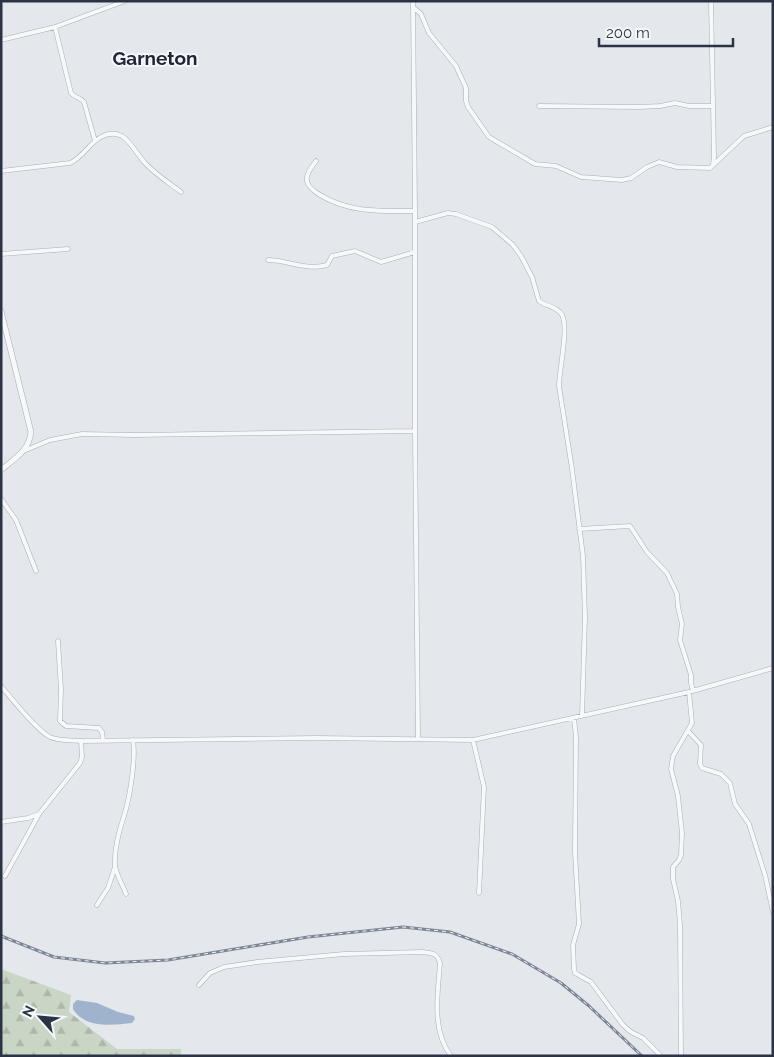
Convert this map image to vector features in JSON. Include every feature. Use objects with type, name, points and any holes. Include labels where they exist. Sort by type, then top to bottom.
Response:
[{"type":"street","points":[[1,40],[55,27],[125,1]]},
{"type":"street","points":[[413,1],[418,738]]},
{"type":"street","points":[[711,1],[713,166]]},
{"type":"street","points":[[413,8],[421,14],[429,33],[456,66],[466,88],[468,107],[489,137],[535,164],[556,166],[581,177],[622,180],[631,178],[647,167],[659,162],[677,167],[704,169],[713,166],[744,136],[773,127]]},
{"type":"street","points":[[55,27],[71,93],[84,102],[96,140]]},
{"type":"street","points":[[539,106],[639,107],[674,103],[689,106],[713,106]]},
{"type":"street","points":[[1,171],[70,163],[78,160],[96,140],[104,135],[114,133],[121,136],[152,170],[181,192]]},
{"type":"street","points":[[316,161],[307,176],[306,182],[310,188],[330,200],[355,209],[415,211]]},
{"type":"street","points":[[415,222],[448,214],[456,214],[492,226],[513,245],[521,256],[532,277],[539,301],[557,310],[562,315],[564,321],[563,358],[559,386],[583,556],[585,618],[582,716]]},
{"type":"street","points":[[1,254],[68,250]]},
{"type":"street","points":[[268,260],[315,267],[327,265],[332,256],[351,251],[359,252],[381,262],[414,252]]},
{"type":"street","points":[[1,311],[31,432],[26,450]]},
{"type":"street","points":[[1,470],[26,450],[50,440],[82,434],[415,431]]},
{"type":"street","points":[[1,499],[16,520],[36,571]]},
{"type":"street","points":[[579,529],[630,526],[647,552],[667,572],[677,594],[682,624],[680,640],[692,675],[690,683],[693,718],[688,731],[673,756],[671,769],[678,796],[682,834],[680,860],[673,867],[680,925],[680,1056]]},
{"type":"street","points":[[58,640],[61,689],[60,721],[62,724],[70,727],[99,728],[102,732],[103,740]]},
{"type":"street","points":[[1,686],[48,736],[58,740],[418,738],[473,740],[691,692],[773,668]]},
{"type":"street","points":[[574,718],[576,737],[576,852],[579,924],[573,945],[575,973],[591,982],[623,1025],[631,1032],[643,1038],[661,1056]]},
{"type":"street","points":[[688,731],[701,745],[700,764],[702,768],[720,774],[728,780],[735,804],[749,824],[765,875],[773,912]]},
{"type":"street","points":[[97,905],[108,888],[115,866],[117,842],[133,764],[133,740]]},
{"type":"street","points":[[473,740],[484,787],[478,893]]},
{"type":"street","points":[[5,876],[39,814],[80,763],[82,756],[80,741]]},
{"type":"street","points":[[1,822],[28,818],[39,814]]},
{"type":"street","points":[[115,866],[126,894]]},
{"type":"street","points":[[199,985],[210,972],[257,962],[344,954],[423,952],[434,954],[440,962],[437,1018],[441,1036],[451,1056]]},
{"type":"green space","points":[[1,969],[71,995],[69,1012],[117,1049],[181,1049],[181,1056],[1,1056]]},
{"type":"water","points":[[77,1000],[97,1003],[118,1012],[134,1016],[135,1019],[132,1023],[124,1024],[92,1023],[84,1020],[73,1009],[73,1004]]},
{"type":"railway","points":[[1,936],[54,957],[105,963],[168,960],[308,937],[403,927],[450,932],[512,954],[561,983],[589,1006],[642,1056]]},
{"type":"district","name":"Garneton","points":[[155,58]]}]
